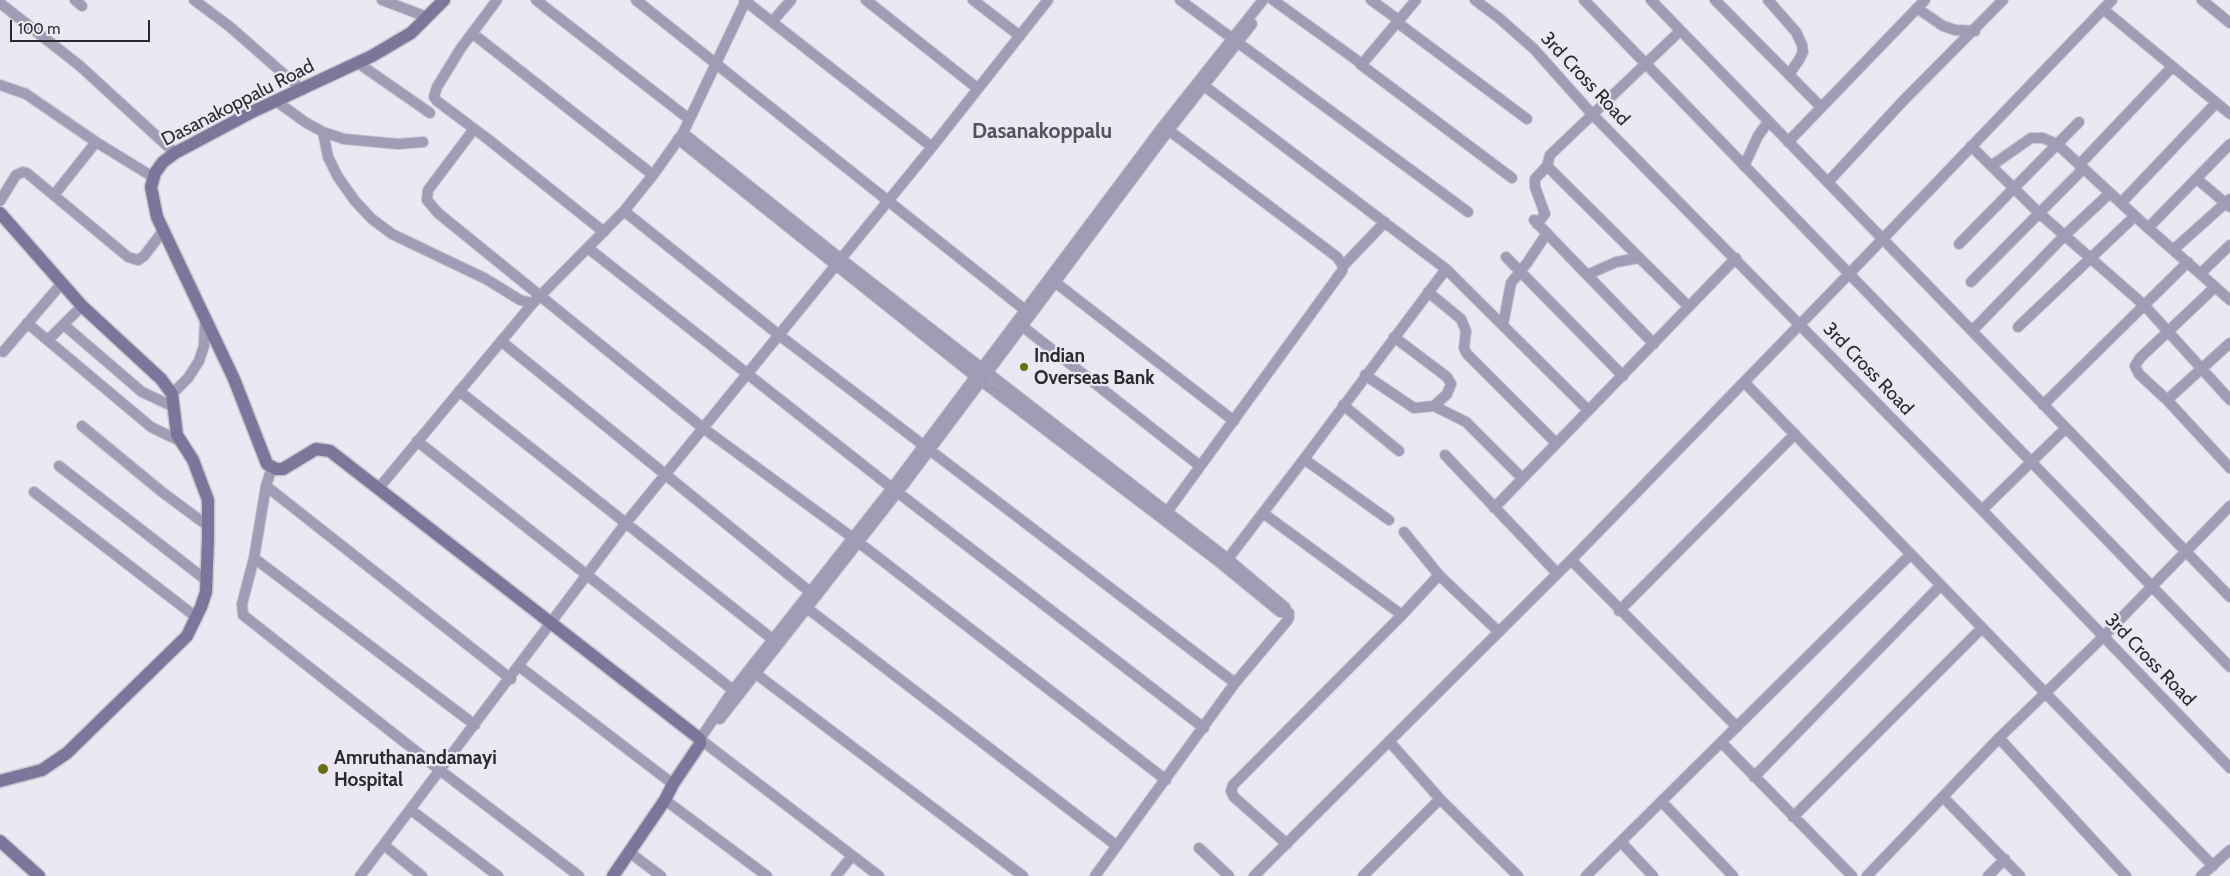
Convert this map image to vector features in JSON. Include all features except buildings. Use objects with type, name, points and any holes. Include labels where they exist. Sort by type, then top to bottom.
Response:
[{"type":"street","points":[[194,0],[229,26],[302,90]]},
{"type":"street","points":[[382,0],[427,17]]},
{"type":"street","name":"Dasanakoppalu Road","points":[[153,177],[163,162],[175,153],[254,111],[358,63],[411,33],[444,0]]},
{"type":"street","points":[[497,0],[444,75],[434,97],[604,232]]},
{"type":"street","points":[[536,0],[688,119]]},
{"type":"street","points":[[636,0],[1028,312]]},
{"type":"street","points":[[378,489],[540,295],[624,211],[653,175],[680,136],[717,63],[745,0],[932,147]]},
{"type":"street","points":[[772,22],[791,0]]},
{"type":"street","points":[[973,0],[1020,36]]},
{"type":"street","points":[[360,876],[520,667],[550,623],[587,577],[625,524],[748,375],[1048,0]]},
{"type":"street","points":[[1180,0],[1468,212]]},
{"type":"street","points":[[613,876],[666,800],[673,784],[703,737],[709,724],[753,672],[856,541],[1166,128],[1265,0]]},
{"type":"street","points":[[1273,0],[1512,178]]},
{"type":"street","points":[[1370,0],[1528,119]]},
{"type":"street","points":[[1360,64],[1365,62],[1416,0]]},
{"type":"street","name":"3rd Cross Road","points":[[1475,0],[1534,49],[1592,114],[1736,258],[1982,510],[2230,768]]},
{"type":"street","points":[[1584,0],[2230,668]]},
{"type":"street","points":[[1651,0],[2230,597]]},
{"type":"street","points":[[1715,0],[1821,107]]},
{"type":"street","points":[[1768,0],[1796,32],[1802,46],[1803,52],[1799,60],[1788,74]]},
{"type":"street","points":[[1828,182],[1903,101],[1975,31],[2003,0]]},
{"type":"street","points":[[1254,876],[1571,560],[2112,0]]},
{"type":"street","points":[[2202,0],[2230,23]]},
{"type":"street","points":[[872,2],[977,88]]},
{"type":"street","points":[[0,3],[80,66],[175,153]]},
{"type":"street","points":[[1788,142],[1921,4],[1943,26],[1955,30],[1975,31]]},
{"type":"street","points":[[2103,9],[2230,114]]},
{"type":"street","points":[[1654,344],[1536,222],[1545,214],[1535,187],[1535,179],[1547,166],[1550,155],[1680,30]]},
{"type":"street","points":[[472,33],[653,175]]},
{"type":"street","points":[[358,63],[430,113]]},
{"type":"street","points":[[1971,282],[2040,213],[2172,67]]},
{"type":"street","points":[[1201,83],[1446,269],[1588,410]]},
{"type":"street","points":[[0,86],[26,94],[96,142],[153,177],[151,187],[157,217],[198,306],[206,316],[234,379],[264,458],[272,467],[283,469],[316,449],[323,448],[336,455],[550,623],[703,737],[879,876]]},
{"type":"street","points":[[276,102],[323,132],[344,139],[398,144],[423,142]]},
{"type":"street","points":[[2121,203],[2216,103]]},
{"type":"street","points":[[1744,166],[1758,136],[1768,122]]},
{"type":"street","points":[[1959,244],[2079,122]]},
{"type":"street","points":[[474,128],[428,190],[427,200],[438,213],[703,428],[856,541],[1166,780]]},
{"type":"street","points":[[1166,128],[1337,257],[1342,266],[1342,271],[1167,512]]},
{"type":"street","points":[[323,132],[328,157],[338,178],[355,201],[372,219],[392,234],[486,279],[520,300],[533,303]]},
{"type":"street","points":[[680,136],[982,375],[1225,562]]},
{"type":"street","points":[[1991,166],[2031,138],[2043,138],[2058,144],[2134,216],[2229,297]]},
{"type":"street","points":[[54,195],[96,142]]},
{"type":"street","points":[[2148,228],[2230,144]]},
{"type":"street","points":[[1971,146],[2040,213],[2144,305],[2169,330],[2230,400]]},
{"type":"street","points":[[1547,166],[1689,307]]},
{"type":"street","points":[[0,201],[16,175],[23,172],[133,260],[141,259],[163,231]]},
{"type":"street","points":[[2173,250],[2228,203],[2197,179]]},
{"type":"street","points":[[1973,330],[2065,235],[2110,193]]},
{"type":"street","points":[[624,211],[779,335],[1235,683]]},
{"type":"street","points":[[0,214],[82,306],[161,379],[172,400],[180,441],[193,460],[208,500],[204,599],[187,636],[67,753],[42,770],[0,781]]},
{"type":"street","points":[[2018,327],[2134,216]]},
{"type":"street","points":[[1342,266],[1385,222]]},
{"type":"street","points":[[1503,325],[1511,283],[1546,233]]},
{"type":"street","points":[[2201,273],[2230,246]]},
{"type":"street","points":[[588,248],[895,490],[1204,728]]},
{"type":"street","points":[[1506,257],[1521,270],[1623,376]]},
{"type":"street","points":[[1587,276],[1616,262],[1639,258]]},
{"type":"street","points":[[1494,508],[1736,258]]},
{"type":"street","points":[[2043,405],[2188,262]]},
{"type":"street","points":[[1225,562],[1446,269]]},
{"type":"street","points":[[1053,280],[1234,421]]},
{"type":"street","points":[[3,352],[62,283]]},
{"type":"street","points":[[2215,287],[2140,358],[2135,366],[2139,374],[2167,400],[2230,468]]},
{"type":"street","points":[[1428,292],[1461,319],[1466,332],[1464,348],[1467,354],[1556,442]]},
{"type":"street","points":[[48,340],[82,306]]},
{"type":"street","points":[[982,375],[1022,326],[1028,312]]},
{"type":"street","points":[[172,400],[199,361],[204,346],[206,316]]},
{"type":"street","points":[[27,323],[151,426],[180,441]]},
{"type":"street","points":[[64,325],[142,392],[172,400]]},
{"type":"street","points":[[1022,326],[1200,466]]},
{"type":"street","points":[[1366,375],[1409,406],[1420,409],[1434,406],[1451,388],[1449,380],[1394,337]]},
{"type":"street","points":[[501,341],[813,594]]},
{"type":"street","points":[[2167,400],[2230,343]]},
{"type":"street","points":[[982,375],[1167,512],[1280,612],[1289,613],[1287,621],[1235,683],[1095,876]]},
{"type":"street","points":[[1744,382],[2213,866]]},
{"type":"street","points":[[459,391],[776,642]]},
{"type":"street","points":[[1343,404],[1399,451]]},
{"type":"street","points":[[1434,406],[1466,422],[1522,478]]},
{"type":"street","points":[[82,426],[162,492],[208,526]]},
{"type":"street","points":[[1982,510],[2066,428]]},
{"type":"street","points":[[1619,611],[1794,434]]},
{"type":"street","points":[[417,442],[736,693]]},
{"type":"street","points":[[1445,456],[1557,573]]},
{"type":"street","points":[[1304,459],[1389,520]]},
{"type":"street","points":[[59,466],[206,580]]},
{"type":"street","points":[[272,467],[266,486],[254,558],[242,604],[243,615],[441,771],[579,876]]},
{"type":"street","points":[[266,486],[511,678]]},
{"type":"street","points":[[34,492],[196,618]]},
{"type":"street","points":[[1867,876],[1999,738],[2103,637],[2230,506]]},
{"type":"street","points":[[1263,513],[1402,615]]},
{"type":"street","points":[[1404,532],[1439,575],[1499,632]]},
{"type":"street","points":[[1587,876],[1911,554]]},
{"type":"street","points":[[254,558],[475,725]]},
{"type":"street","points":[[1571,560],[1619,611],[1737,727]]},
{"type":"street","points":[[1287,844],[1234,797],[1231,791],[1233,785],[1402,615],[1439,575]]},
{"type":"street","points":[[1754,777],[1941,584]]},
{"type":"street","points":[[804,606],[1117,846]]},
{"type":"street","points":[[1793,817],[1982,628]]},
{"type":"street","points":[[520,667],[673,784]]},
{"type":"street","points":[[753,672],[1023,876]]},
{"type":"street","points":[[1999,738],[2126,876]]},
{"type":"street","points":[[1389,741],[1440,798],[1518,876]]},
{"type":"street","points":[[1722,743],[1852,876]]},
{"type":"street","points":[[1943,797],[2020,876]]},
{"type":"street","points":[[1363,876],[1440,798]]},
{"type":"street","points":[[666,800],[767,876]]},
{"type":"street","points":[[1662,802],[1733,876]]},
{"type":"street","points":[[411,810],[498,876]]},
{"type":"street","points":[[0,841],[39,876]]},
{"type":"street","points":[[1621,842],[1653,876]]},
{"type":"street","points":[[384,846],[422,876]]},
{"type":"street","points":[[1199,848],[1229,876]]},
{"type":"street","points":[[2201,876],[2230,850]]},
{"type":"street","points":[[629,852],[661,876]]},
{"type":"street","points":[[836,876],[852,856]]},
{"type":"street","points":[[1988,876],[2005,860]]},
{"type":"place","name":"Indian Overseas Bank","points":[[1024,367]]},
{"type":"place","name":"Amruthanandamayi Hospital","points":[[323,769]]},
{"type":"district","name":"Dasanakoppalu","points":[[1042,132]]}]
